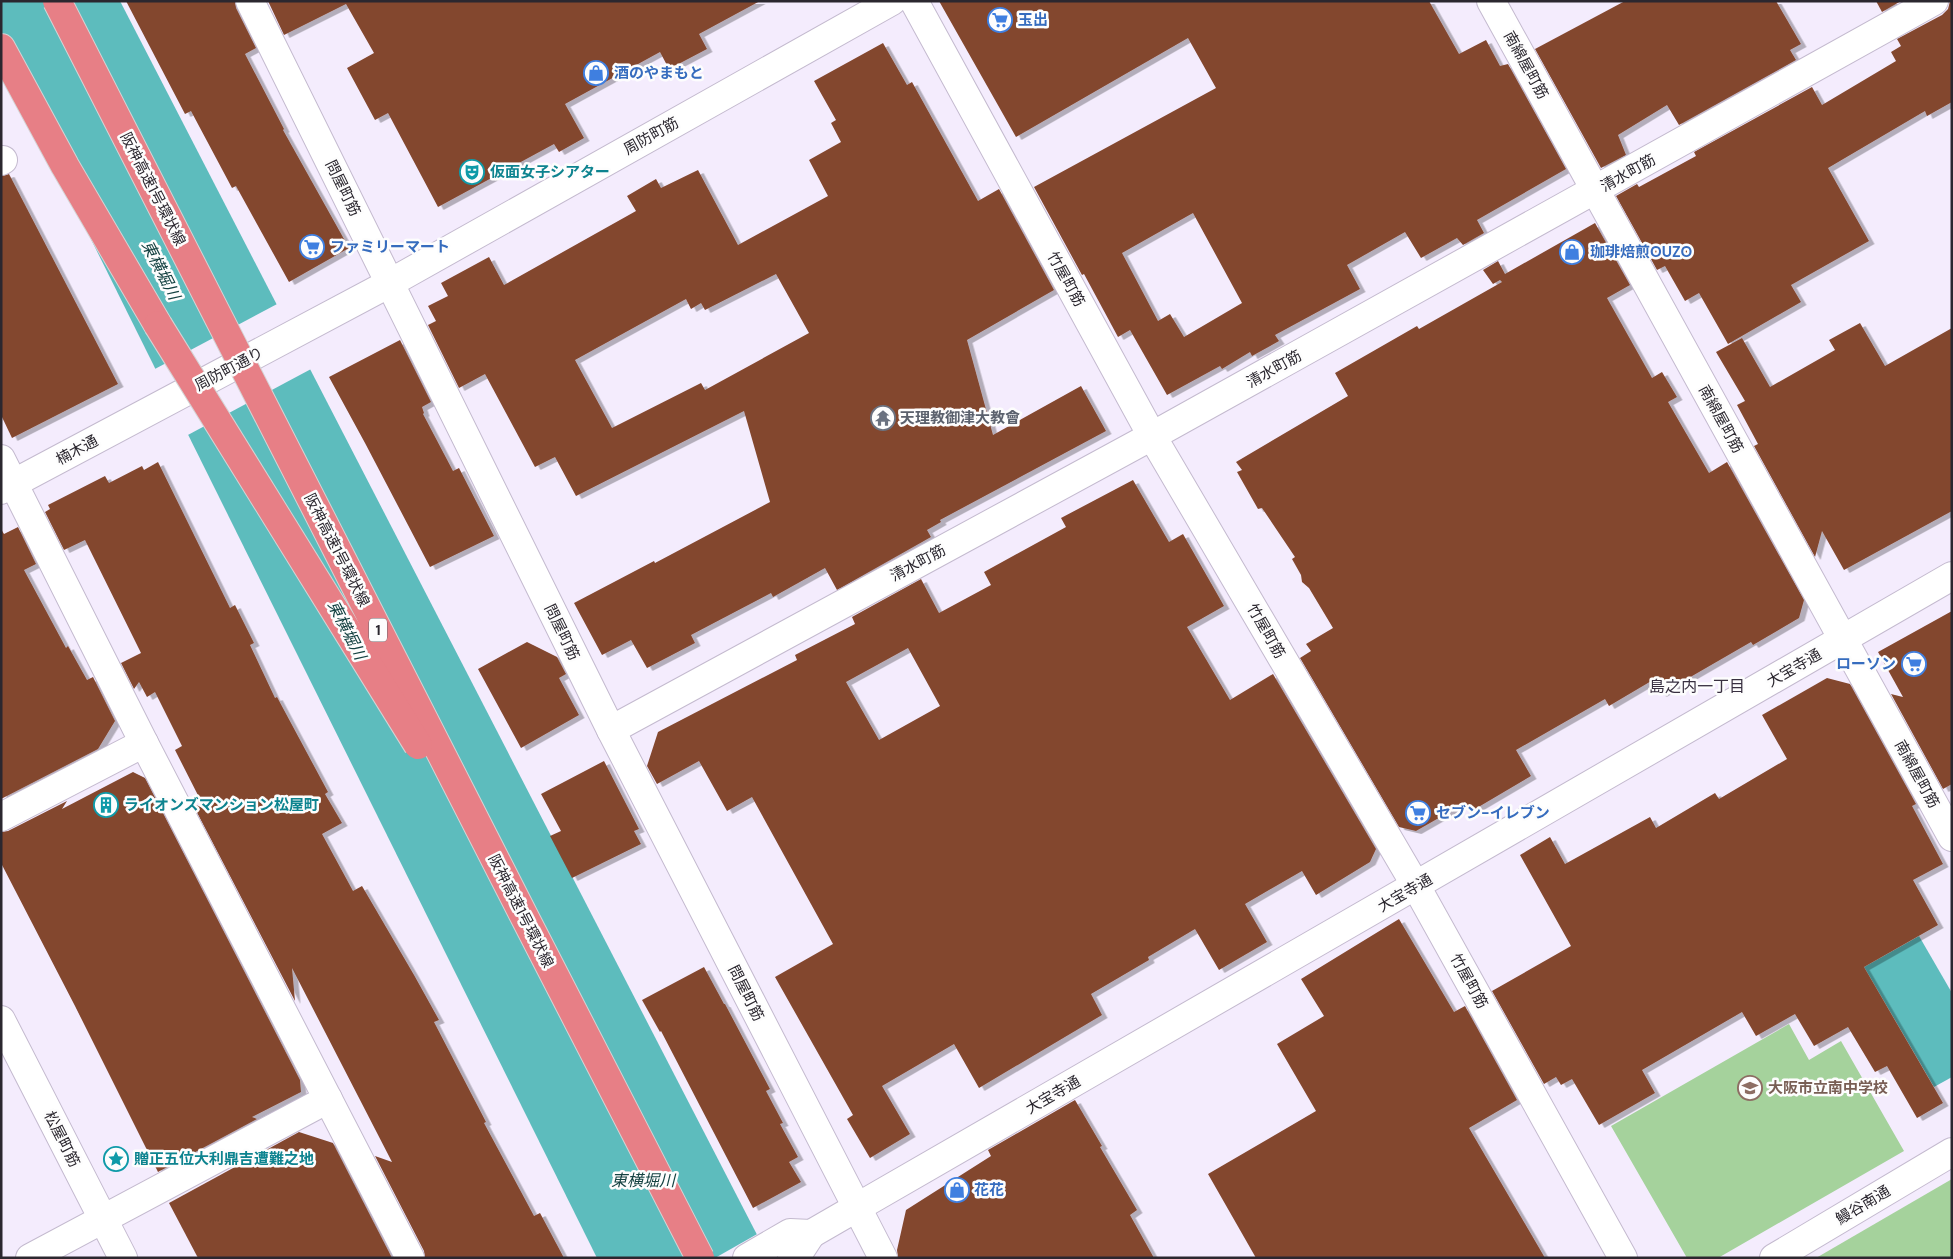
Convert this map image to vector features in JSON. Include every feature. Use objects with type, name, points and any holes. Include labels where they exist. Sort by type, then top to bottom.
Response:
[{"type":"highway","name":"阪神高速1号環状線","points":[[57,1],[522,914],[700,1258]]},
{"type":"highway","points":[[1,48],[64,166],[158,325],[522,914]]},
{"type":"street","name":"問屋町筋","points":[[250,1],[611,730],[883,1258]]},
{"type":"street","name":"周防町筋","points":[[305,328],[390,284],[892,1]]},
{"type":"street","name":"竹屋町筋","points":[[914,1],[1152,436],[1416,886],[1623,1258]]},
{"type":"street","name":"南綿屋町筋","points":[[1491,1],[1952,837]]},
{"type":"street","name":"清水町筋","points":[[611,730],[1152,436],[1596,191],[1934,1]]},
{"type":"street","name":"周防町通り","points":[[154,410],[305,328]]},
{"type":"street","name":"楠木通","points":[[8,487],[154,410]]},
{"type":"street","points":[[1,459],[8,487],[144,743],[410,1258]]},
{"type":"street","name":"大宝寺通","points":[[811,1234],[1952,576]]},
{"type":"street","points":[[1,817],[144,743]]},
{"type":"street","name":"松屋町筋","points":[[1,1020],[123,1258]]},
{"type":"street","points":[[30,1258],[328,1099]]},
{"type":"street","name":"鰻谷南通","points":[[1774,1258],[1952,1152]]},
{"type":"street","points":[[757,1252],[790,1233],[811,1234]]},
{"type":"street","points":[[792,1258],[798,1254],[811,1234]]},
{"type":"shaded area","points":[[1789,1024],[1809,1060],[1841,1041],[1904,1151],[1718,1258],[1687,1258],[1611,1126]]},
{"type":"shaded area","points":[[1952,1179],[1952,1258],[1816,1258]]},
{"type":"water","name":"東横堀川","points":[[1,1],[120,1],[769,1258],[597,1258],[1,58]]},
{"type":"water","points":[[1919,936],[1952,993],[1952,1077],[1934,1087],[1864,967]]},
{"type":"pier","points":[[279,303],[313,368],[186,436],[153,370]]},
{"type":"pier","points":[[759,1233],[772,1258],[715,1258]]},
{"type":"building","points":[[126,1],[235,1],[236,8],[256,48],[245,54],[283,130],[349,248],[289,282],[236,186],[232,188],[191,111],[185,114]]},
{"type":"building","points":[[268,1],[760,1],[699,34],[707,49],[669,69],[660,52],[565,104],[584,138],[559,152],[554,144],[438,207],[388,113],[375,120],[347,68],[374,53],[346,4],[284,35]]},
{"type":"building","points":[[939,1],[1429,1],[1459,54],[1486,40],[1500,66],[1508,64],[1566,169],[1477,220],[1484,233],[1463,245],[1457,238],[1421,258],[1405,232],[1347,265],[1360,289],[1275,335],[1279,341],[1252,356],[1250,352],[1222,369],[1220,366],[1167,395],[1130,330],[1118,337],[1034,187],[1216,88],[1188,38],[1016,137]],"holes":[[[1193,213],[1242,303],[1184,337],[1170,314],[1158,321],[1122,253]]]},
{"type":"building","points":[[1625,1],[1776,1],[1801,44],[1790,50],[1796,60],[1679,125],[1667,105],[1618,135],[1626,155],[1601,168],[1535,49]]},
{"type":"building","points":[[1876,1],[1901,1],[1882,12]]},
{"type":"building","points":[[1950,1],[1952,1],[1952,102],[1927,116],[1925,111],[1828,168],[1869,241],[1791,285],[1801,302],[1728,344],[1699,293],[1685,301],[1665,266],[1657,270],[1616,196],[1637,184],[1639,187],[1696,156],[1694,152],[1812,87],[1822,105],[1896,61],[1891,52],[1901,46],[1897,39],[1942,15],[1948,9]]},
{"type":"building","points":[[883,43],[907,85],[912,82],[978,201],[999,189],[1054,290],[967,340],[993,435],[1081,386],[1106,431],[940,520],[941,522],[927,530],[931,537],[837,590],[825,568],[773,597],[771,593],[691,635],[695,643],[647,668],[631,640],[602,655],[574,603],[654,561],[655,563],[770,502],[744,411],[576,496],[555,457],[535,467],[485,374],[459,388],[428,325],[436,321],[428,306],[448,296],[441,283],[489,257],[504,285],[636,211],[627,196],[656,179],[661,188],[698,170],[738,245],[828,196],[809,160],[841,142],[831,123],[836,120],[814,81]],"holes":[[[776,274],[809,333],[705,390],[701,383],[612,428],[575,360],[686,299],[691,309],[701,303],[705,310]]]},
{"type":"building","points":[[9,174],[118,384],[12,438],[1,415],[1,176]]},
{"type":"building","points":[[1595,223],[1630,285],[1607,298],[1652,378],[1662,372],[1677,397],[1668,402],[1709,473],[1727,462],[1804,600],[1799,618],[1753,645],[1751,642],[1661,694],[1653,680],[1609,706],[1605,699],[1516,750],[1531,776],[1470,812],[1465,803],[1416,831],[1399,827],[1300,658],[1311,651],[1306,644],[1333,628],[1309,588],[1302,582],[1301,575],[1292,559],[1295,557],[1262,508],[1258,509],[1237,472],[1242,470],[1236,462],[1348,396],[1335,373],[1417,326],[1419,329],[1502,282],[1500,280],[1493,284],[1483,270],[1498,261],[1505,274]]},
{"type":"building","points":[[1860,323],[1885,366],[1952,328],[1952,511],[1844,570],[1822,531],[1815,557],[1754,446],[1758,444],[1737,405],[1745,401],[1716,352],[1742,338],[1770,387],[1835,350],[1829,340]]},
{"type":"building","points":[[400,340],[431,402],[422,407],[423,414],[453,471],[459,468],[494,536],[430,567],[329,377]]},
{"type":"building","points":[[158,462],[230,608],[235,605],[254,643],[250,645],[275,698],[277,697],[328,792],[325,794],[342,823],[322,834],[353,891],[362,886],[414,975],[439,1020],[434,1022],[486,1122],[484,1123],[534,1216],[540,1213],[564,1258],[425,1258],[424,1251],[375,1156],[392,1162],[292,968],[295,1001],[192,803],[205,809],[175,750],[182,746],[155,692],[147,697],[139,682],[134,689],[121,663],[141,653],[85,540],[64,550],[45,512],[50,509],[48,505],[105,476],[109,483],[142,466],[144,470]]},
{"type":"building","points":[[1133,480],[1169,542],[1183,534],[1224,606],[1187,627],[1230,700],[1273,674],[1376,849],[1370,862],[1316,895],[1302,871],[1245,904],[1267,942],[1219,970],[1195,929],[1148,957],[1149,960],[1091,994],[1102,1015],[979,1088],[954,1044],[882,1086],[910,1134],[870,1158],[847,1119],[853,1115],[775,977],[833,944],[752,797],[727,811],[699,761],[657,784],[647,766],[658,732],[797,660],[795,655],[855,624],[852,617],[921,579],[939,613],[991,585],[984,572],[1066,527],[1061,518]],"holes":[[[908,648],[940,706],[879,740],[846,682]]]},
{"type":"building","points":[[18,527],[36,564],[24,570],[66,648],[68,646],[87,680],[93,677],[115,721],[98,749],[1,799],[1,529],[4,534]]},
{"type":"building","points":[[1952,611],[1952,784],[1943,789],[1891,694],[1903,697],[1878,652]]},
{"type":"building","points":[[527,642],[557,657],[566,674],[559,678],[579,715],[521,748],[478,669]]},
{"type":"building","points":[[1827,678],[1850,684],[1916,804],[1912,806],[1943,864],[1913,880],[1938,925],[1864,967],[1943,1103],[1917,1118],[1887,1066],[1875,1072],[1848,1027],[1814,1046],[1795,1014],[1756,1036],[1742,1012],[1642,1070],[1655,1093],[1599,1125],[1572,1079],[1561,1085],[1556,1077],[1544,1084],[1492,991],[1571,946],[1520,855],[1550,837],[1565,864],[1650,817],[1656,828],[1715,793],[1719,799],[1787,759],[1762,715]]},
{"type":"building","points":[[604,761],[639,829],[634,831],[641,844],[572,878],[550,836],[561,831],[541,794]]},
{"type":"building","points":[[133,772],[145,778],[300,1080],[301,1092],[252,1117],[257,1119],[158,1172],[1,863],[1,832],[8,831],[67,801],[62,809]]},
{"type":"building","points":[[1399,919],[1454,1012],[1465,1006],[1517,1100],[1469,1128],[1545,1258],[1256,1258],[1208,1174],[1316,1111],[1277,1044],[1324,1016],[1301,979]]},
{"type":"building","points":[[704,967],[770,1089],[766,1091],[783,1123],[780,1124],[798,1157],[789,1162],[801,1182],[753,1208],[661,1031],[642,1000]]},
{"type":"building","points":[[1075,1100],[1137,1210],[1130,1215],[1154,1258],[898,1258],[897,1250],[906,1210],[991,1156],[988,1150]]},
{"type":"building","points":[[299,1132],[333,1143],[392,1258],[198,1258],[169,1203]]},
{"type":"place","name":"玉出","points":[[1000,20]]},
{"type":"place","name":"酒のやまもと","points":[[596,73]]},
{"type":"place","name":"仮面女子シアター","points":[[472,172]]},
{"type":"place","name":"ファミリーマート","points":[[312,247]]},
{"type":"place","name":"珈琲焙煎OUZO","points":[[1572,252]]},
{"type":"place","name":"天理教御津大教會","points":[[883,418]]},
{"type":"place","name":"ローソン","points":[[1914,664]]},
{"type":"place","name":"ライオンズマンション松屋町","points":[[106,805]]},
{"type":"place","name":"セブン-イレブン","points":[[1418,813]]},
{"type":"place","name":"大阪市立南中学校","points":[[1750,1088]]},
{"type":"place","name":"贈正五位大利鼎吉遭難之地","points":[[116,1159]]},
{"type":"place","name":"花花","points":[[957,1190]]},
{"type":"district","name":"島之内一丁目","points":[[1697,686]]}]
